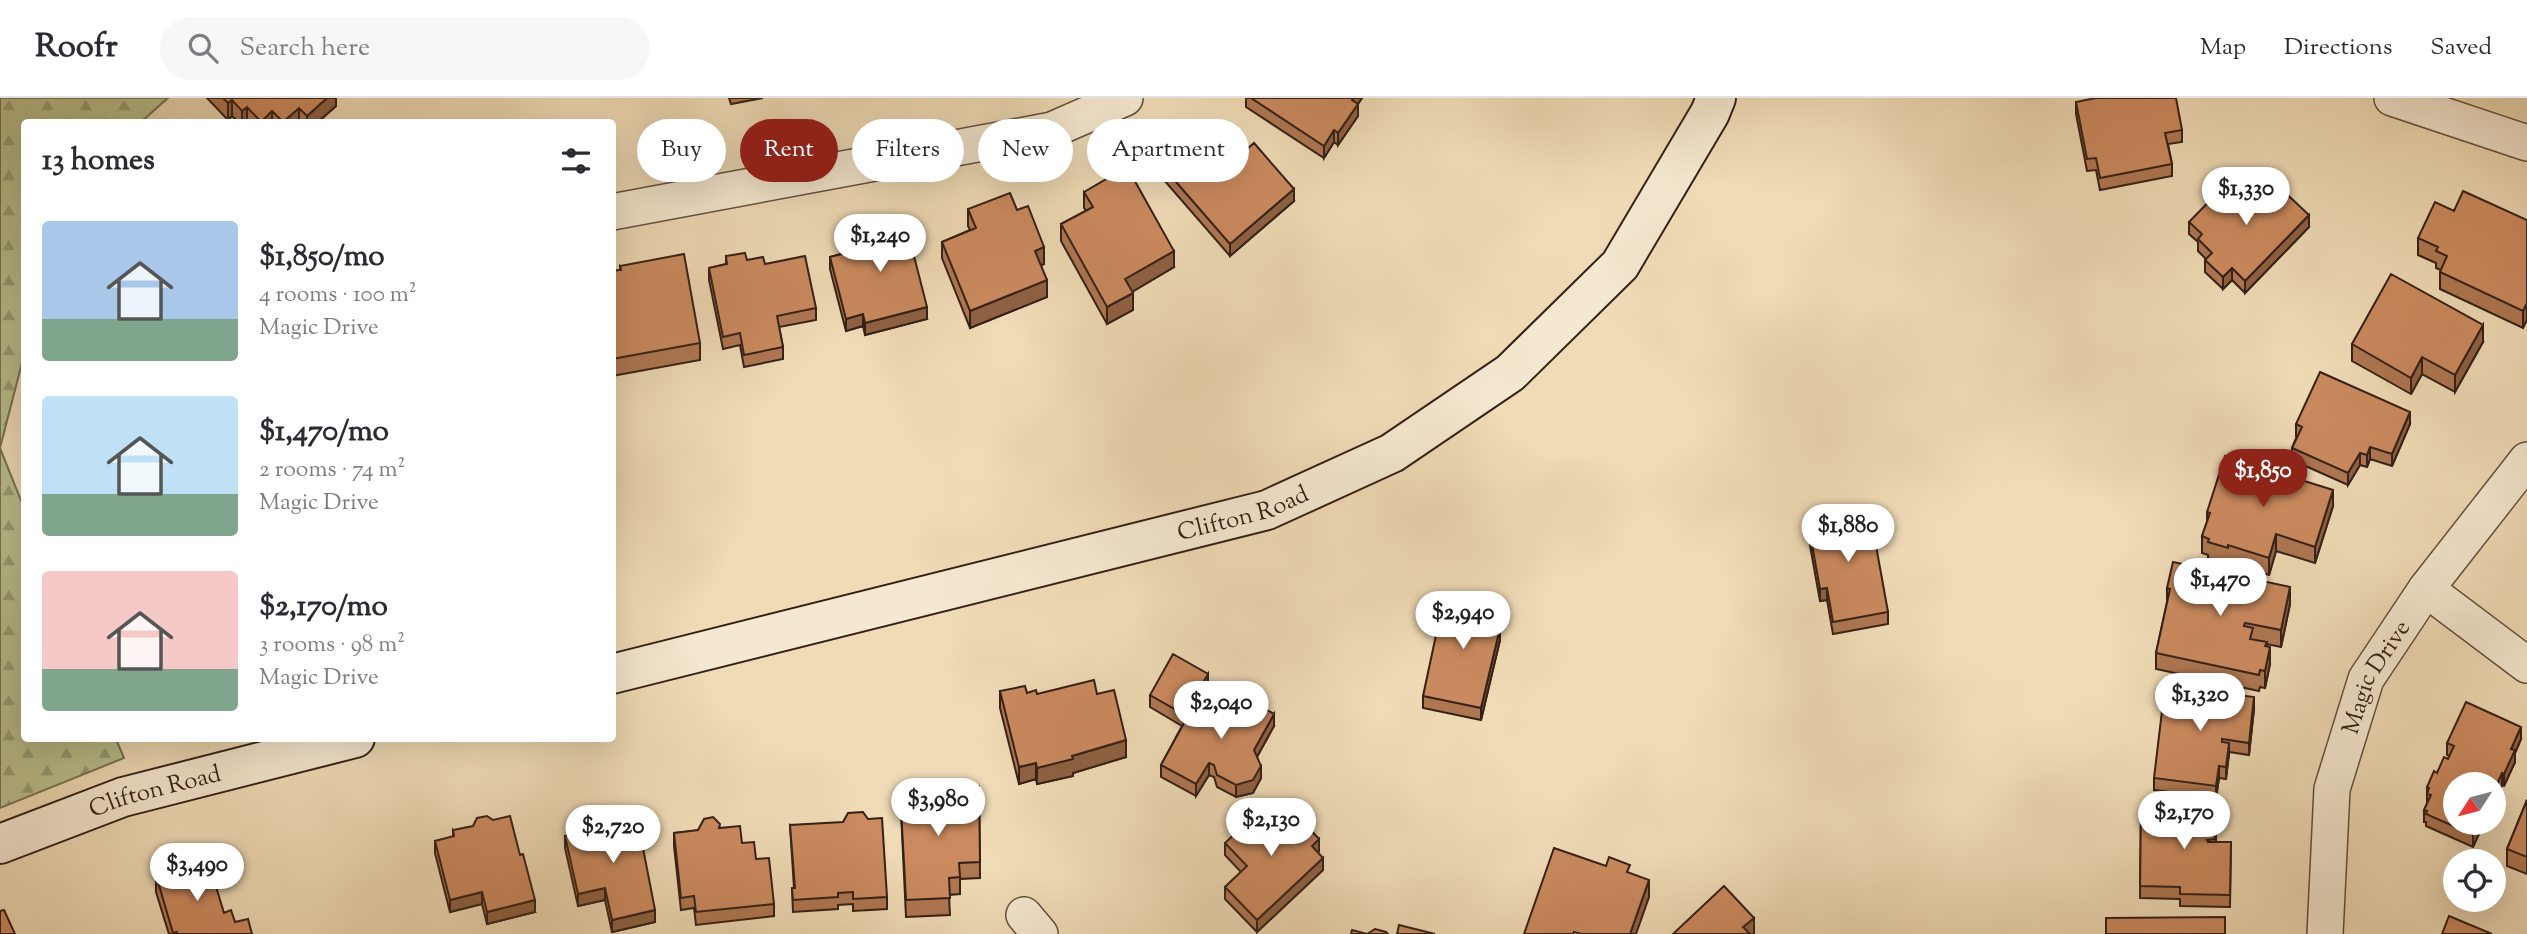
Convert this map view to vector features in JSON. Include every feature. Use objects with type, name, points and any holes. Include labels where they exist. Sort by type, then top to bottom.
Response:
[{"type":"street","points":[[616,211],[1052,130],[1125,98]]},
{"type":"street","name":"Clifton Road","points":[[616,673],[1267,510],[1392,453],[1510,373],[1620,265],[1710,113],[1716,98]]},
{"type":"street","points":[[2392,98],[2527,143]]},
{"type":"street","name":"Magic Drive","points":[[2325,934],[2332,789],[2366,679],[2426,589],[2527,460]]},
{"type":"street","points":[[2426,589],[2527,665]]},
{"type":"street","name":"Clifton Road","points":[[0,844],[123,797],[339,742]]},
{"type":"green space","points":[[0,98],[168,98],[144,119],[21,119],[21,367],[0,448]]},
{"type":"green space","points":[[0,448],[21,500],[21,742],[117,742],[124,758],[0,808]]},
{"type":"building","points":[[223,98],[327,98],[307,116],[299,108],[286,119],[280,119],[272,111],[264,119],[258,119],[247,107],[242,111],[232,100],[228,103]]},
{"type":"building","points":[[1251,98],[1354,98],[1352,100],[1358,104],[1338,133],[1334,130],[1324,146]]},
{"type":"building","points":[[2096,98],[2176,98],[2182,130],[2165,133],[2172,164],[2100,178],[2096,158],[2087,159],[2076,102]]},
{"type":"building","points":[[1254,143],[1294,189],[1230,244],[1176,182],[1249,182],[1249,147]]},
{"type":"building","points":[[2230,180],[2246,195],[2253,188],[2263,197],[2276,184],[2309,215],[2245,281],[2232,268],[2223,277],[2205,260],[2212,253],[2198,239],[2202,234],[2189,222]]},
{"type":"building","points":[[1101,182],[1135,182],[1174,251],[1125,279],[1133,293],[1107,307],[1061,224],[1093,207],[1084,192]]},
{"type":"building","points":[[2463,191],[2527,220],[2527,303],[2523,311],[2440,272],[2447,256],[2436,251],[2438,247],[2418,238],[2435,202],[2454,211]]},
{"type":"building","points":[[1010,193],[1017,210],[1028,206],[1044,247],[1035,251],[1047,280],[970,311],[942,242],[976,228],[968,209]]},
{"type":"building","points":[[904,217],[927,307],[865,323],[863,314],[846,319],[830,257],[865,248],[861,228]]},
{"type":"building","points":[[745,253],[747,260],[763,257],[765,264],[805,256],[816,308],[777,316],[783,347],[744,355],[740,333],[723,337],[709,268],[727,264],[726,256]]},
{"type":"building","points":[[684,254],[700,343],[616,358],[616,271],[621,270],[620,266]]},
{"type":"building","points":[[2391,274],[2483,325],[2455,375],[2422,357],[2411,378],[2352,344]]},
{"type":"building","points":[[2320,372],[2410,412],[2392,454],[2370,447],[2367,455],[2360,453],[2348,473],[2292,448],[2302,427],[2296,424]]},
{"type":"building","points":[[2225,456],[2333,490],[2315,547],[2276,534],[2269,558],[2228,545],[2228,548],[2208,542],[2209,539],[2202,536]]},
{"type":"building","points":[[1855,509],[1857,520],[1871,518],[1888,612],[1833,622],[1827,588],[1820,589],[1807,517]]},
{"type":"building","points":[[2173,562],[2290,587],[2281,630],[2245,623],[2244,626],[2253,628],[2250,639],[2267,642],[2265,646],[2270,647],[2265,671],[2260,670],[2259,675],[2156,653]]},
{"type":"building","points":[[1445,593],[1500,605],[1495,627],[1500,628],[1481,708],[1423,696]]},
{"type":"building","points":[[1173,654],[1208,674],[1185,715],[1150,695]]},
{"type":"building","points":[[1094,680],[1097,694],[1114,690],[1126,740],[1072,756],[1073,759],[1037,768],[1036,763],[1019,767],[1000,691],[1025,686],[1027,693],[1036,690],[1037,694]]},
{"type":"building","points":[[2165,686],[2254,697],[2249,743],[2222,739],[2222,742],[2229,743],[2226,767],[2219,766],[2216,786],[2154,778]]},
{"type":"building","points":[[1226,687],[1274,714],[1254,750],[1261,766],[1253,780],[1236,785],[1217,775],[1214,765],[1209,763],[1196,784],[1161,765],[1189,714],[1206,723]]},
{"type":"building","points":[[2466,702],[2521,727],[2505,772],[2443,772],[2443,822],[2426,814],[2427,811],[2424,810],[2431,795],[2427,794],[2427,787],[2434,771],[2437,773],[2444,757],[2448,759],[2454,746],[2447,743]]},
{"type":"building","points":[[979,786],[980,862],[959,863],[960,877],[949,878],[950,898],[906,900],[900,790]]},
{"type":"building","points":[[2527,800],[2527,857],[2507,849]]},
{"type":"building","points":[[1270,801],[1287,820],[1294,812],[1319,839],[1312,846],[1323,858],[1257,920],[1225,887],[1247,866],[1225,843]]},
{"type":"building","points":[[2199,805],[2216,806],[2215,839],[2207,840],[2208,842],[2231,842],[2230,895],[2180,894],[2180,887],[2140,886],[2141,808],[2199,809]]},
{"type":"building","points":[[636,812],[655,910],[612,920],[605,888],[578,894],[565,836],[600,828],[598,821]]},
{"type":"building","points":[[863,812],[868,819],[882,818],[887,897],[853,899],[853,892],[838,893],[838,897],[793,900],[792,888],[795,888],[790,825],[843,822],[848,813]]},
{"type":"building","points":[[487,816],[493,820],[510,816],[535,900],[487,912],[482,892],[450,900],[435,841],[454,836],[453,830],[473,826],[477,818]]},
{"type":"building","points":[[713,817],[720,824],[719,828],[740,826],[742,843],[754,842],[756,859],[769,858],[774,904],[696,912],[694,896],[681,898],[674,833],[698,830],[704,819]]},
{"type":"building","points":[[1554,848],[1606,866],[1609,857],[1630,865],[1627,872],[1649,880],[1630,934],[1524,934]]},
{"type":"building","points":[[208,860],[224,913],[231,910],[235,922],[248,919],[252,934],[173,933],[156,875]]},
{"type":"building","points":[[1724,886],[1754,918],[1743,927],[1750,934],[1673,934]]},
{"type":"building","points":[[4,910],[15,934],[0,934],[0,911]]},
{"type":"building","points":[[2449,916],[2492,934],[2442,934]]},
{"type":"building","points":[[2225,917],[2225,934],[2106,934],[2106,918]]},
{"type":"building","points":[[1399,925],[1435,934],[1397,934]]},
{"type":"building","points":[[1375,929],[1388,934],[1367,934]]},
{"type":"building","points":[[1352,930],[1367,934],[1351,934]]}]
